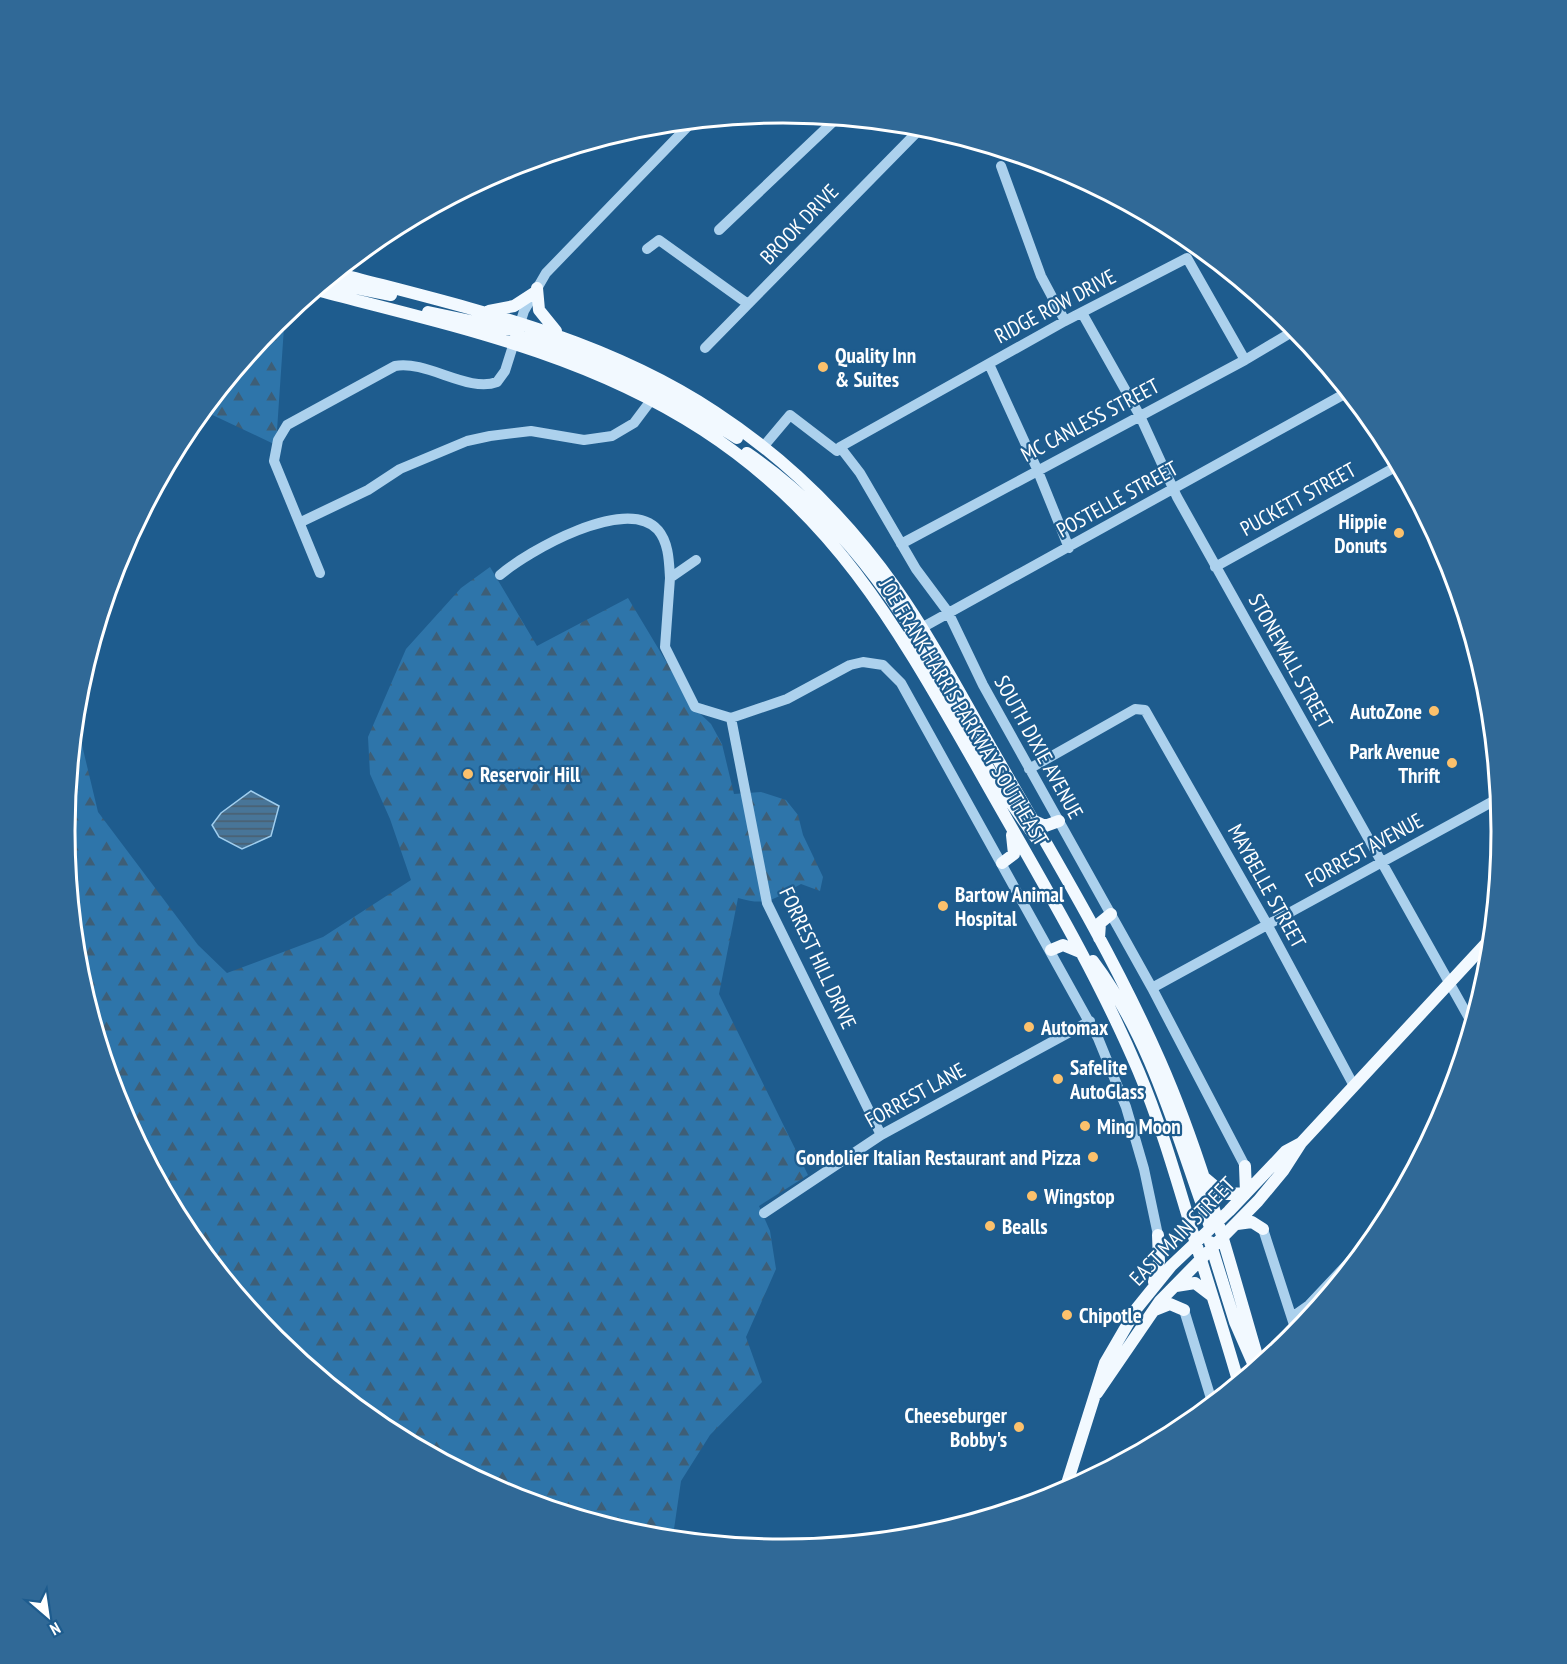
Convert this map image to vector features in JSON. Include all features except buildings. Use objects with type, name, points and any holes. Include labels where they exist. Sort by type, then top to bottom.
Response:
[{"type":"main road","name":"JOE FRANK HARRIS PARKWAY SOUTHEAST","points":[[345,275],[479,311],[573,363],[652,399],[723,444],[789,499],[829,539],[912,633],[1052,854],[1099,938],[1160,1061],[1202,1175],[1212,1228],[1222,1238],[1258,1358]]},
{"type":"main road","points":[[335,284],[376,292],[428,298]]},
{"type":"main road","points":[[479,311],[510,308],[535,290],[542,315],[562,336]]},
{"type":"main road","name":"JOE FRANK HARRIS PARKWAY SOUTHEAST","points":[[324,292],[388,309],[516,331],[562,336],[609,354],[667,383],[717,413],[764,447],[824,502],[872,557],[1008,823],[1082,953],[1119,1027],[1147,1091],[1191,1247],[1201,1258],[1237,1376]]},
{"type":"main road","points":[[516,331],[523,337],[532,338],[612,369],[673,400],[758,451],[775,458]]},
{"type":"main road","points":[[912,633],[997,783],[1032,834],[1052,854]]},
{"type":"main road","points":[[1032,820],[1045,826],[1059,821]]},
{"type":"main road","points":[[1002,863],[1012,857],[1014,850],[1008,823]]},
{"type":"main road","points":[[1099,938],[1100,923],[1112,914]]},
{"type":"main road","points":[[1073,938],[1108,983],[1144,1049],[1170,1110],[1212,1228],[1212,1248],[1235,1322],[1253,1363]]},
{"type":"main road","points":[[1051,950],[1067,945],[1082,953]]},
{"type":"main road","name":"EAST MAIN STREET","points":[[1097,1393],[1151,1313],[1201,1258],[1258,1201],[1283,1171],[1301,1143],[1482,948]]},
{"type":"main road","name":"EAST MAIN STREET","points":[[1067,1481],[1084,1423],[1097,1393],[1110,1352],[1152,1286],[1212,1228],[1286,1150],[1301,1143]]},
{"type":"main road","points":[[1202,1175],[1217,1191],[1224,1194],[1246,1193],[1245,1166]]},
{"type":"main road","points":[[1245,1166],[1254,1172],[1268,1169]]},
{"type":"main road","points":[[1258,1201],[1263,1229]]},
{"type":"main road","points":[[1236,1224],[1252,1222],[1263,1229]]},
{"type":"main road","points":[[1158,1235],[1170,1252],[1191,1247]]},
{"type":"main road","points":[[1152,1286],[1159,1261],[1158,1235]]},
{"type":"main road","points":[[1184,1310],[1176,1286],[1195,1283],[1214,1298]]},
{"type":"main road","points":[[1151,1313],[1170,1304],[1184,1310]]},
{"type":"main road","points":[[1227,1342],[1243,1372]]},
{"type":"street","points":[[718,230],[830,125]]},
{"type":"street","points":[[321,573],[274,461],[274,451],[282,432],[293,421],[388,369],[402,365],[479,383],[492,383],[505,371],[516,331],[535,290],[566,251],[683,131]]},
{"type":"street","name":"BROOK DRIVE","points":[[705,348],[913,136]]},
{"type":"street","points":[[1001,166],[1041,276],[1065,321]]},
{"type":"street","points":[[647,249],[659,240],[748,303]]},
{"type":"street","name":"RIDGE ROW DRIVE","points":[[840,447],[1065,321],[1187,258],[1245,360]]},
{"type":"street","name":"STONEWALL STREET","points":[[1082,313],[1140,416],[1173,491],[1468,1016]]},
{"type":"street","name":"MC CANLESS STREET","points":[[901,544],[1037,469],[1245,360],[1287,335]]},
{"type":"street","points":[[989,364],[1037,469],[1069,548]]},
{"type":"street","name":"POSTELLE STREET","points":[[912,633],[1173,491],[1342,396]]},
{"type":"street","points":[[301,522],[368,490],[400,469],[467,441],[531,431],[584,440],[612,436],[634,423],[652,399]]},
{"type":"street","name":"SOUTH DIXIE AVENUE","points":[[764,447],[790,415],[837,451],[840,447],[860,473],[916,569],[948,612],[982,686],[1112,914],[1245,1166]]},
{"type":"street","name":"PUCKETT STREET","points":[[1215,567],[1392,469]]},
{"type":"street","points":[[500,575],[519,558],[562,536],[620,519],[637,519],[658,530],[668,553],[670,578],[665,647],[695,707],[731,718],[787,699],[857,663],[883,665],[902,683],[1090,1022],[1126,1107],[1150,1194],[1158,1235]]},
{"type":"street","points":[[670,578],[696,560]]},
{"type":"street","name":"MAYBELLE STREET","points":[[1029,769],[1135,709],[1142,708],[1147,712],[1267,924],[1354,1086]]},
{"type":"street","name":"FORREST HILL DRIVE","points":[[731,718],[767,903],[881,1135]]},
{"type":"street","name":"FORREST AVENUE","points":[[1152,988],[1491,803]]},
{"type":"street","name":"FORREST LANE","points":[[764,1213],[881,1135],[1090,1022]]},
{"type":"street","points":[[1263,1229],[1294,1323]]},
{"type":"street","points":[[1292,1317],[1309,1305],[1327,1286]]},
{"type":"street","points":[[1184,1310],[1210,1397]]},
{"type":"green space","points":[[284,330],[276,445],[211,414],[251,365]]},
{"type":"green space","points":[[490,567],[537,646],[628,598],[694,708],[711,724],[722,744],[734,794],[761,792],[786,800],[798,815],[803,835],[823,877],[820,891],[801,884],[771,900],[757,902],[738,898],[719,994],[808,1175],[759,1206],[770,1231],[776,1269],[746,1337],[762,1382],[710,1435],[681,1481],[673,1531],[600,1516],[512,1487],[429,1446],[352,1394],[316,1365],[251,1299],[194,1226],[148,1145],[129,1103],[99,1015],[81,924],[77,878],[75,832],[81,741],[98,812],[198,945],[227,973],[323,937],[411,880],[390,819],[370,774],[368,737],[406,649],[461,588]]},
{"type":"shaded area","points":[[251,791],[279,806],[271,836],[242,849],[219,837],[212,825],[221,813]]},
{"type":"place","name":"Quality Inn & Suites","points":[[823,367]]},
{"type":"place","name":"Hippie Donuts","points":[[1399,533]]},
{"type":"place","name":"AutoZone","points":[[1434,711]]},
{"type":"place","name":"Park Avenue Thrift","points":[[1452,763]]},
{"type":"place","name":"Reservoir Hill","points":[[468,774]]},
{"type":"place","name":"Bartow Animal Hospital","points":[[943,906]]},
{"type":"place","name":"Automax","points":[[1029,1027]]},
{"type":"place","name":"Safelite AutoGlass","points":[[1058,1079]]},
{"type":"place","name":"Ming Moon","points":[[1085,1126]]},
{"type":"place","name":"Gondolier Italian Restaurant and Pizza","points":[[1093,1157]]},
{"type":"place","name":"Wingstop","points":[[1032,1196]]},
{"type":"place","name":"Bealls","points":[[990,1226]]},
{"type":"place","name":"Chipotle","points":[[1067,1315]]},
{"type":"place","name":"Cheeseburger Bobby's","points":[[1019,1427]]}]
